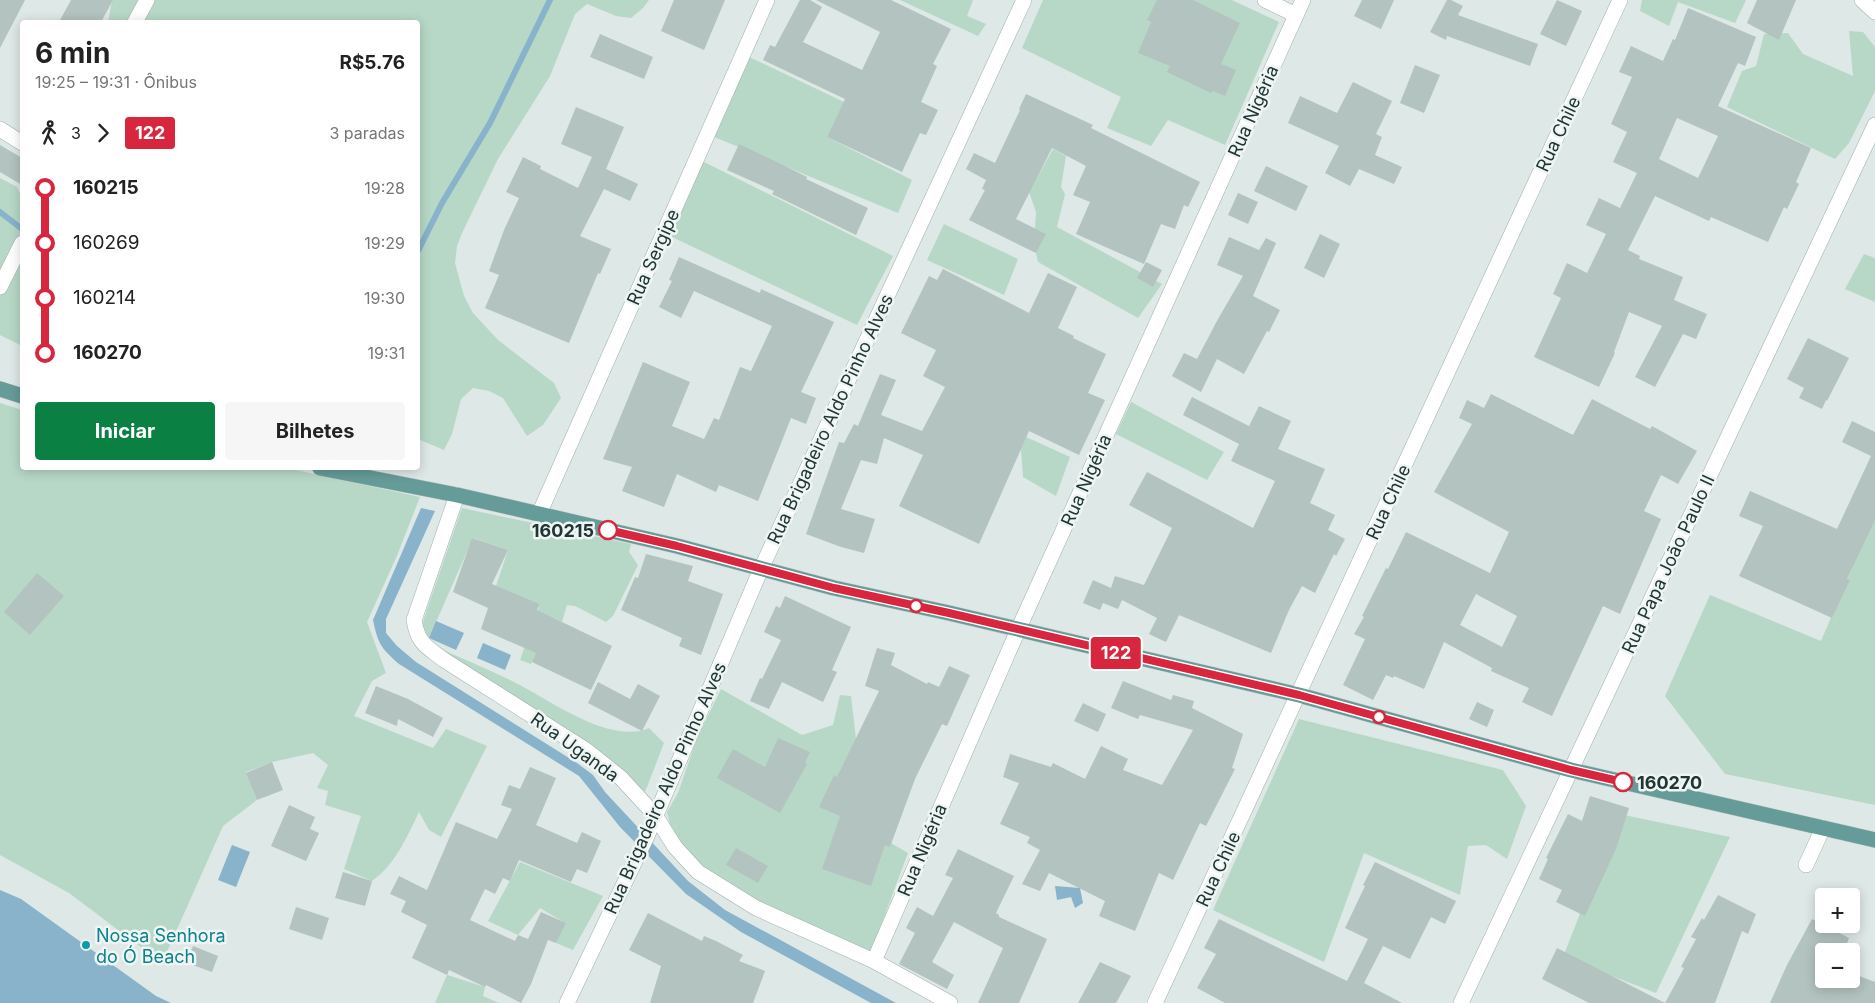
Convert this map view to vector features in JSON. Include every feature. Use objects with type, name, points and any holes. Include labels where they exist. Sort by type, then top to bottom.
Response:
[{"type":"main road","points":[[0,389],[20,395]]},
{"type":"main road","points":[[330,470],[456,495],[677,546],[834,588],[1299,695],[1571,770],[1875,840]]},
{"type":"street","points":[[136,20],[147,0]]},
{"type":"street","name":"Rua Sergipe","points":[[539,514],[766,0]]},
{"type":"street","name":"Rua Brigadeiro Aldo Pinho Alves","points":[[567,1003],[647,836],[761,569],[1024,0]]},
{"type":"street","points":[[1265,0],[1296,15]]},
{"type":"street","name":"Rua Nigéria","points":[[874,961],[1018,630],[1303,0]]},
{"type":"street","name":"Rua Chile","points":[[1155,1003],[1620,0]]},
{"type":"street","points":[[1862,0],[1875,12]]},
{"type":"street","name":"Rua Papa João Paulo II","points":[[1461,1003],[1875,125]]},
{"type":"street","points":[[0,129],[20,142]]},
{"type":"street","points":[[0,287],[20,247]]},
{"type":"street","name":"Rua Uganda","points":[[456,495],[414,620],[416,636],[424,645],[444,660],[586,750],[621,778],[655,814],[675,847],[698,872],[756,908],[874,961],[950,1003]]},
{"type":"street","points":[[1806,865],[1823,828]]},
{"type":"green space","points":[[112,0],[649,0],[631,18],[616,16],[587,4],[575,14],[550,76],[498,159],[457,246],[455,263],[464,296],[473,313],[498,340],[554,383],[561,398],[543,425],[527,436],[503,398],[489,391],[473,388],[461,399],[452,434],[444,450],[420,440],[420,20],[108,20]]},
{"type":"green space","points":[[900,0],[973,0],[967,16],[986,24],[978,36]]},
{"type":"green space","points":[[1043,0],[1232,0],[1279,22],[1225,145],[1168,120],[1151,146],[1107,128],[1121,97],[1022,48]]},
{"type":"green space","points":[[1642,0],[1746,0],[1735,23],[1678,2],[1669,26],[1640,11]]},
{"type":"green space","points":[[1849,31],[1863,32],[1875,47],[1875,91],[1849,143],[1835,159],[1727,107],[1742,71],[1756,66],[1764,34],[1788,33],[1803,54],[1853,76]]},
{"type":"green space","points":[[747,56],[844,102],[827,137],[912,180],[898,213],[712,136]]},
{"type":"green space","points":[[1053,149],[1066,156],[1061,187],[1065,194],[1057,227],[1162,284],[1138,318],[1038,262],[1036,253],[1045,234],[1035,229],[1036,212],[1029,192]]},
{"type":"green space","points":[[700,160],[893,256],[857,325],[668,235]]},
{"type":"green space","points":[[0,178],[17,187],[20,194],[20,345],[0,335]]},
{"type":"green space","points":[[944,224],[1018,259],[1004,295],[927,260]]},
{"type":"green space","points":[[1864,254],[1875,258],[1875,302],[1845,289]]},
{"type":"green space","points":[[1131,402],[1224,452],[1207,480],[1116,434]]},
{"type":"green space","points":[[0,403],[20,409],[20,470],[296,470],[420,497],[396,558],[367,622],[386,673],[372,681],[354,716],[433,748],[446,729],[487,746],[441,837],[429,830],[419,812],[394,859],[372,881],[344,869],[361,816],[325,805],[328,791],[317,788],[328,765],[313,753],[272,762],[246,772],[257,800],[223,826],[162,963],[69,893],[0,855]]},
{"type":"green space","points":[[1026,437],[1070,457],[1056,496],[1023,477],[1021,449]]},
{"type":"green space","points":[[462,508],[631,544],[629,552],[638,565],[613,616],[606,622],[575,606],[567,605],[562,622],[554,618],[531,664],[520,660],[540,604],[496,586],[508,550],[473,538],[429,638],[422,629],[424,618]]},
{"type":"green space","points":[[1875,514],[1875,805],[1725,774],[1665,696],[1710,595],[1821,641]]},
{"type":"green space","points":[[441,649],[509,679],[564,710],[600,726],[617,731],[634,732],[649,728],[664,743],[645,792],[597,751]]},
{"type":"green space","points":[[721,689],[802,735],[833,725],[840,695],[851,696],[856,739],[860,825],[908,853],[871,952],[759,903],[704,868],[685,848],[671,828],[667,812],[678,793],[697,738]]},
{"type":"green space","points":[[1299,719],[1503,770],[1526,806],[1507,859],[1486,845],[1468,846],[1460,895],[1364,853],[1324,962],[1213,910]]},
{"type":"green space","points":[[1619,814],[1730,837],[1656,993],[1563,957]]},
{"type":"green space","points":[[520,862],[603,896],[573,950],[556,943],[565,923],[540,908],[518,935],[488,921]]},
{"type":"green space","points":[[447,975],[485,987],[483,996],[499,1003],[435,1003]]},
{"type":"water","points":[[421,508],[435,511],[386,619],[386,633],[397,646],[416,662],[577,763],[593,775],[605,792],[688,881],[725,910],[896,1003],[871,1003],[741,932],[686,894],[620,827],[579,776],[399,664],[388,654],[381,645],[373,620]]},
{"type":"water","points":[[436,621],[464,633],[456,650],[429,638]]},
{"type":"water","points":[[483,643],[511,655],[505,670],[477,658]]},
{"type":"water","points":[[232,845],[250,852],[236,887],[218,880]]},
{"type":"water","points":[[1055,886],[1080,888],[1083,903],[1075,908],[1071,897],[1057,900]]},
{"type":"water","points":[[0,890],[21,899],[156,996],[171,1003],[0,1003]]},
{"type":"building","points":[[0,0],[25,0],[0,48]]},
{"type":"building","points":[[71,0],[113,0],[102,20],[60,20]]},
{"type":"building","points":[[674,0],[725,0],[704,50],[661,31]]},
{"type":"building","points":[[800,0],[810,0],[822,7],[803,42],[862,70],[880,32],[816,0],[891,0],[951,29],[933,64],[937,66],[921,102],[938,110],[926,135],[920,133],[902,172],[827,137],[845,99],[763,60],[770,45],[775,47]]},
{"type":"building","points":[[1157,0],[1193,0],[1240,23],[1221,64],[1236,70],[1225,96],[1213,91],[1211,93],[1167,72],[1170,66],[1138,53],[1151,22],[1147,20]]},
{"type":"building","points":[[1362,0],[1394,0],[1381,29],[1354,16]]},
{"type":"building","points":[[1447,0],[1463,6],[1458,15],[1538,44],[1530,66],[1447,36],[1446,40],[1430,32]]},
{"type":"building","points":[[1557,0],[1582,11],[1566,46],[1540,34]]},
{"type":"building","points":[[1757,0],[1796,0],[1779,40],[1747,23]]},
{"type":"building","points":[[1688,8],[1756,37],[1745,66],[1738,63],[1718,106],[1811,148],[1796,182],[1799,184],[1787,209],[1784,207],[1768,242],[1711,217],[1709,221],[1655,196],[1628,250],[1640,256],[1639,259],[1683,277],[1674,300],[1707,314],[1696,339],[1683,334],[1655,387],[1635,377],[1662,326],[1629,312],[1615,353],[1599,387],[1534,357],[1561,298],[1553,294],[1567,263],[1587,273],[1606,234],[1586,225],[1599,198],[1620,208],[1637,173],[1613,162],[1627,132],[1611,124],[1632,77],[1619,72],[1631,46],[1663,61],[1673,39],[1675,40]],"holes":[[[1677,118],[1718,136],[1698,178],[1659,159]]]},
{"type":"building","points":[[600,34],[653,57],[644,79],[590,57]]},
{"type":"building","points":[[1415,65],[1440,75],[1424,113],[1400,103]]},
{"type":"building","points":[[1353,82],[1392,101],[1376,134],[1382,137],[1375,155],[1402,167],[1394,184],[1359,169],[1350,186],[1325,173],[1339,146],[1288,123],[1300,96],[1337,113]]},
{"type":"building","points":[[1026,94],[1093,125],[1091,128],[1200,182],[1188,207],[1184,205],[1175,229],[1161,224],[1144,264],[1076,234],[1090,202],[1073,195],[1086,166],[1052,148],[1016,219],[1046,234],[1036,253],[969,220],[985,190],[982,189],[986,180],[966,169],[974,153],[995,163]]},
{"type":"building","points":[[576,107],[624,127],[606,169],[638,184],[630,201],[604,189],[580,236],[611,249],[600,274],[598,273],[569,343],[485,308],[499,275],[489,271],[504,230],[519,198],[506,192],[523,157],[541,166],[540,169],[578,188],[592,157],[561,144]]},
{"type":"building","points":[[739,144],[807,177],[806,179],[868,208],[856,235],[772,194],[774,191],[727,170]]},
{"type":"building","points":[[0,145],[20,157],[20,184],[0,172]]},
{"type":"building","points":[[1266,166],[1308,186],[1296,211],[1254,191]]},
{"type":"building","points":[[1238,193],[1258,202],[1248,224],[1228,215]]},
{"type":"building","points":[[1320,234],[1340,244],[1324,278],[1304,268]]},
{"type":"building","points":[[1229,237],[1259,250],[1266,238],[1276,243],[1253,296],[1280,310],[1244,374],[1217,359],[1201,392],[1172,376],[1184,353],[1197,359],[1243,276],[1217,265]]},
{"type":"building","points":[[679,257],[760,293],[761,289],[834,322],[801,392],[816,398],[806,424],[791,418],[758,501],[719,485],[716,492],[677,474],[664,507],[622,491],[632,467],[603,459],[643,362],[690,382],[672,426],[704,439],[714,418],[719,420],[740,367],[751,371],[772,326],[694,291],[681,318],[659,307],[672,281],[669,280]]},
{"type":"building","points":[[1146,262],[1162,270],[1153,287],[1137,278]]},
{"type":"building","points":[[943,269],[1029,313],[1048,273],[1077,287],[1058,328],[1074,336],[1073,338],[1106,354],[1088,393],[1105,400],[1079,455],[1029,431],[979,544],[899,506],[923,455],[884,438],[877,464],[861,460],[841,509],[875,519],[864,553],[806,534],[839,442],[844,443],[854,424],[858,426],[880,374],[896,380],[881,415],[922,431],[945,387],[923,376],[936,350],[901,333],[929,276],[937,280]]},
{"type":"building","points":[[1808,338],[1849,358],[1822,409],[1799,398],[1804,388],[1787,379]]},
{"type":"building","points":[[1491,394],[1573,435],[1592,399],[1650,429],[1652,426],[1697,451],[1678,484],[1661,475],[1644,511],[1661,519],[1620,614],[1603,606],[1552,716],[1522,702],[1529,688],[1491,671],[1492,668],[1444,642],[1424,689],[1394,676],[1393,678],[1386,675],[1373,700],[1343,685],[1365,639],[1354,634],[1406,532],[1490,573],[1509,532],[1434,492],[1472,424],[1459,418],[1467,400],[1484,408]],"holes":[[[1476,594],[1517,616],[1502,647],[1460,625]]]},
{"type":"building","points":[[1192,397],[1249,426],[1259,406],[1291,421],[1278,449],[1325,469],[1310,503],[1335,515],[1328,530],[1345,539],[1336,556],[1334,554],[1315,593],[1302,586],[1289,610],[1271,653],[1179,615],[1166,642],[1149,634],[1157,618],[1122,600],[1118,609],[1103,603],[1100,610],[1083,603],[1093,580],[1111,588],[1115,576],[1144,585],[1172,528],[1129,505],[1147,472],[1253,528],[1275,481],[1231,461],[1239,444],[1183,415]]},
{"type":"building","points":[[1852,421],[1875,432],[1875,520],[1847,579],[1850,580],[1832,618],[1739,576],[1763,526],[1739,516],[1750,491],[1837,529],[1871,456],[1842,442]]},
{"type":"building","points":[[472,538],[508,550],[492,584],[540,604],[537,610],[612,646],[591,690],[532,662],[536,653],[481,629],[488,608],[453,592]]},
{"type":"building","points":[[646,554],[693,566],[688,581],[723,594],[701,655],[679,646],[682,638],[621,610],[635,577],[638,578]]},
{"type":"building","points":[[37,573],[64,596],[30,635],[4,612]]},
{"type":"building","points":[[785,596],[851,627],[832,670],[837,672],[823,702],[782,682],[769,709],[750,701],[760,678],[762,679],[781,640],[764,632],[776,606],[780,608]]},
{"type":"building","points":[[877,648],[895,653],[891,665],[927,684],[928,682],[939,687],[949,666],[970,675],[947,726],[942,724],[915,779],[890,847],[885,845],[871,886],[822,869],[840,816],[819,807],[834,775],[837,777],[879,691],[865,686]]},
{"type":"building","points":[[1123,681],[1171,700],[1173,695],[1194,701],[1192,708],[1243,734],[1232,768],[1235,769],[1206,826],[1200,823],[1173,880],[1159,873],[1135,931],[1099,916],[1105,901],[1049,873],[1040,891],[1022,884],[1040,850],[1027,843],[1030,837],[1000,824],[1019,783],[1003,777],[1010,754],[1051,767],[1053,763],[1085,779],[1101,746],[1128,759],[1123,770],[1162,785],[1193,730],[1140,715],[1138,719],[1111,708]]},
{"type":"building","points":[[598,682],[630,699],[638,684],[660,696],[642,731],[588,703]]},
{"type":"building","points":[[376,686],[408,699],[443,718],[433,737],[398,719],[397,726],[365,713]]},
{"type":"building","points":[[1477,702],[1494,710],[1487,727],[1469,719]]},
{"type":"building","points":[[1083,703],[1106,714],[1098,732],[1074,721]]},
{"type":"building","points":[[778,738],[810,752],[805,763],[807,764],[780,813],[717,778],[733,749],[765,767]]},
{"type":"building","points":[[272,762],[283,790],[257,800],[246,773]]},
{"type":"building","points":[[530,767],[556,778],[536,825],[577,843],[582,832],[601,841],[587,873],[577,869],[571,882],[519,860],[510,881],[503,878],[495,894],[485,889],[470,920],[515,941],[518,935],[528,939],[541,912],[566,923],[556,943],[548,940],[531,984],[521,1003],[486,985],[485,987],[449,970],[447,975],[412,958],[427,925],[401,912],[406,901],[390,894],[399,876],[427,890],[456,822],[497,839],[512,809],[501,805],[509,785],[520,789]]},
{"type":"building","points":[[1590,796],[1629,808],[1616,849],[1585,916],[1556,902],[1562,890],[1539,879],[1548,859],[1546,858],[1568,814],[1582,821]]},
{"type":"building","points":[[289,805],[315,817],[310,829],[319,833],[306,861],[271,846]]},
{"type":"building","points":[[736,848],[768,866],[758,883],[726,865]]},
{"type":"building","points":[[958,849],[1014,876],[996,913],[999,917],[1047,939],[1019,1003],[978,1003],[1003,948],[954,922],[932,962],[954,975],[947,989],[899,964],[915,933],[906,928],[917,907],[933,916],[953,878],[945,875]]},
{"type":"building","points":[[1375,862],[1456,901],[1445,924],[1431,917],[1410,959],[1383,946],[1364,983],[1402,1003],[1225,1003],[1197,988],[1216,954],[1204,948],[1219,919],[1347,981],[1368,939],[1345,928]]},
{"type":"building","points":[[343,872],[372,881],[365,906],[335,898]]},
{"type":"building","points":[[1718,895],[1756,914],[1748,934],[1742,931],[1715,1003],[1665,1003],[1684,968],[1681,967],[1696,939],[1691,937],[1702,918],[1704,920]]},
{"type":"building","points":[[296,907],[329,918],[322,940],[289,929]]},
{"type":"building","points":[[648,913],[702,941],[704,936],[716,941],[743,955],[739,961],[765,971],[753,1003],[650,1003],[661,966],[629,950]]},
{"type":"building","points":[[1812,919],[1815,921],[1815,933],[1839,933],[1849,938],[1847,943],[1815,943],[1815,988],[1860,988],[1860,976],[1875,982],[1875,1003],[1770,1003],[1787,965]]},
{"type":"building","points":[[193,946],[218,956],[212,972],[187,963]]},
{"type":"building","points":[[1557,948],[1665,1003],[1589,1003],[1542,979]]},
{"type":"building","points":[[1100,962],[1131,976],[1116,1003],[1078,1003]]},
{"type":"waterway","points":[[420,247],[442,203],[490,123],[550,0]]},
{"type":"waterway","points":[[0,212],[20,227]]},
{"type":"bus line","name":"122","points":[[608,530],[677,546],[834,588],[1299,695],[1571,770],[1623,782]]},
{"type":"place","name":"160215","points":[[608,530]]},
{"type":"place","name":"160270","points":[[1623,782]]},
{"type":"place","name":"Nossa Senhora do Ó Beach","points":[[86,945]]}]
